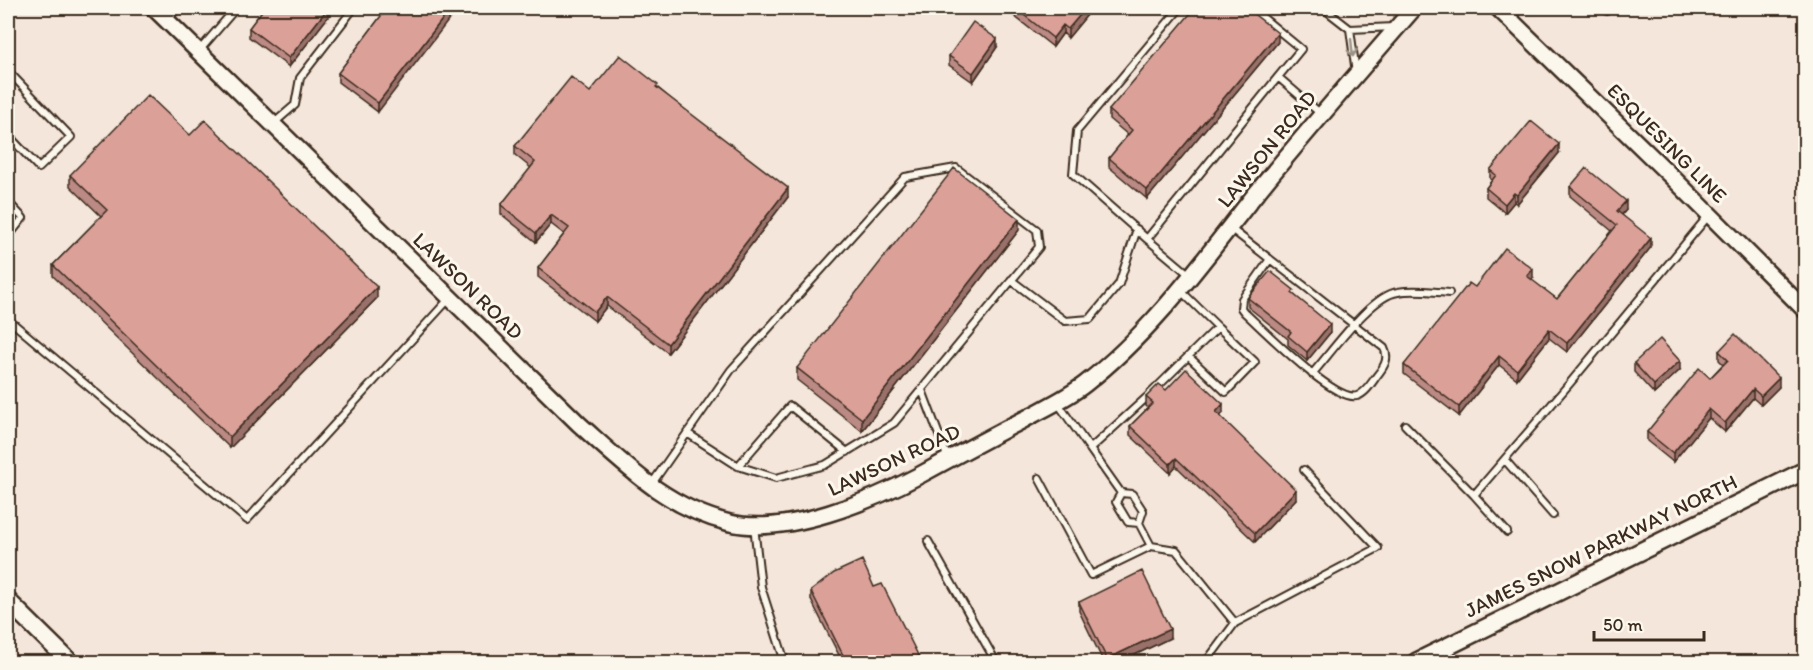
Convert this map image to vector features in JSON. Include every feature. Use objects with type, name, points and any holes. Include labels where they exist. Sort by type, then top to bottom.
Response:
[{"type":"main road","name":"JAMES SNOW PARKWAY NORTH","points":[[1416,663],[1806,470]]},
{"type":"main road","points":[[8,601],[70,663]]},
{"type":"street","name":"LAWSON ROAD","points":[[154,8],[579,424],[638,477],[681,505],[731,523],[754,525],[778,524],[826,515],[897,487],[1057,402],[1084,385],[1130,345],[1179,290],[1356,74],[1414,8]]},
{"type":"street","name":"ESQUESING LINE","points":[[1498,8],[1710,214],[1806,311]]},
{"type":"lane","points":[[167,20],[177,8]]},
{"type":"lane","points":[[199,51],[236,8]]},
{"type":"lane","points":[[273,124],[295,105],[300,78],[354,8]]},
{"type":"lane","points":[[1180,8],[1077,131],[1073,174],[1191,276]]},
{"type":"lane","points":[[1147,239],[1301,49],[1251,8]]},
{"type":"lane","points":[[1323,8],[1350,29],[1398,26]]},
{"type":"lane","points":[[1602,8],[1607,11],[1611,8]]},
{"type":"lane","points":[[1350,29],[1356,74]]},
{"type":"lane","points":[[8,71],[71,137],[39,168],[8,135]]},
{"type":"lane","points":[[1278,77],[1322,115]]},
{"type":"lane","points":[[651,485],[687,433],[731,370],[905,177],[956,168],[1037,230],[1039,247],[894,423],[825,465],[777,477],[738,466],[687,433]]},
{"type":"lane","points":[[8,202],[23,218],[8,237]]},
{"type":"lane","points":[[1474,495],[1710,214]]},
{"type":"lane","points":[[1229,227],[1270,259],[1354,325],[1384,348],[1387,353],[1384,366],[1359,396],[1345,396],[1312,374],[1241,308],[1242,299],[1270,259]]},
{"type":"lane","points":[[1011,280],[1065,321],[1090,319],[1119,284],[1137,229]]},
{"type":"lane","points":[[1179,290],[1255,362],[1226,392],[1189,357]]},
{"type":"lane","points":[[1312,374],[1370,307],[1383,296],[1397,292],[1449,293]]},
{"type":"lane","points":[[8,319],[246,520],[451,298]]},
{"type":"lane","points":[[1089,448],[1146,398],[1218,327]]},
{"type":"lane","points":[[922,390],[948,460]]},
{"type":"lane","points":[[1057,402],[1121,493],[1132,494],[1143,511],[1139,523],[1151,546]]},
{"type":"lane","points":[[738,466],[790,406],[847,452]]},
{"type":"lane","points":[[1405,425],[1507,532]]},
{"type":"lane","points":[[1505,460],[1553,515]]},
{"type":"lane","points":[[1206,663],[1235,623],[1378,548],[1304,470]]},
{"type":"lane","points":[[1039,478],[1091,575],[1151,546],[1176,550],[1235,623]]},
{"type":"lane","points":[[1121,493],[1116,502],[1122,513],[1128,522],[1139,523]]},
{"type":"lane","points":[[754,525],[761,587],[785,663]]},
{"type":"lane","points":[[928,541],[996,663]]},
{"type":"building","points":[[264,8],[328,8],[289,58],[249,28]]},
{"type":"building","points":[[387,8],[451,8],[378,103],[338,73]]},
{"type":"building","points":[[1015,8],[1086,8],[1068,29],[1063,25],[1053,38]]},
{"type":"building","points":[[1195,8],[1246,8],[1278,33],[1147,190],[1109,158],[1132,130],[1109,110]]},
{"type":"building","points":[[973,22],[997,39],[973,73],[949,56]]},
{"type":"building","points":[[620,55],[658,85],[656,87],[788,188],[668,344],[607,297],[595,312],[538,268],[569,228],[551,215],[536,233],[501,205],[535,162],[515,146],[571,77],[590,92]]},
{"type":"building","points":[[148,95],[190,135],[205,120],[377,287],[230,437],[53,265],[107,210],[70,175]]},
{"type":"building","points":[[1531,121],[1559,144],[1517,195],[1514,193],[1505,204],[1486,188],[1496,175],[1490,170]]},
{"type":"building","points":[[954,168],[1019,219],[862,419],[797,368]]},
{"type":"building","points":[[1586,168],[1626,201],[1617,211],[1651,238],[1567,343],[1549,329],[1517,370],[1499,356],[1459,407],[1404,365],[1469,283],[1475,287],[1505,248],[1533,269],[1527,276],[1557,299],[1617,225],[1570,187]]},
{"type":"building","points":[[1270,271],[1294,290],[1292,293],[1330,324],[1307,352],[1288,336],[1291,332],[1248,298]]},
{"type":"building","points":[[1735,334],[1779,378],[1761,396],[1753,389],[1725,423],[1709,409],[1673,453],[1647,432],[1699,368],[1710,378],[1728,360],[1719,351]]},
{"type":"building","points":[[1660,339],[1680,361],[1654,385],[1634,363]]},
{"type":"building","points":[[1186,369],[1223,404],[1216,412],[1296,490],[1255,533],[1176,458],[1170,464],[1130,426],[1153,403],[1146,397],[1159,384],[1166,390]]},
{"type":"building","points":[[862,560],[874,587],[882,584],[922,663],[847,663],[811,591],[834,573]]},
{"type":"building","points":[[1142,571],[1170,629],[1107,659],[1079,602]]}]
